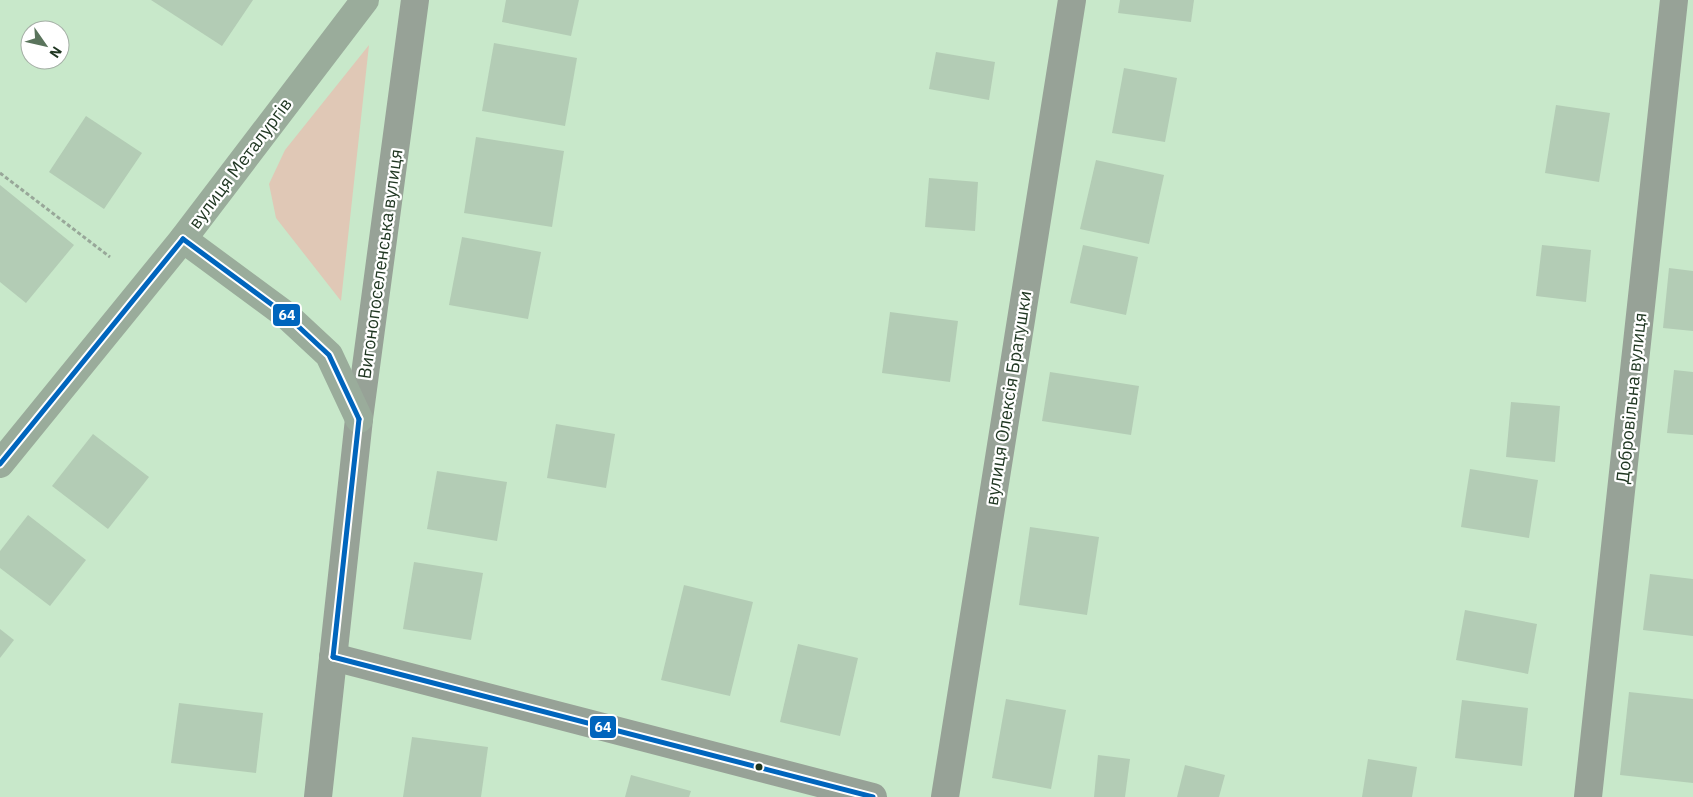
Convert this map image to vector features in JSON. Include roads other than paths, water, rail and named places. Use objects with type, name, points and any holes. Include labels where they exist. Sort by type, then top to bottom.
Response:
[{"type":"main road","name":"вулиця Металургів","points":[[0,464],[183,239],[365,0]]},
{"type":"main road","points":[[183,239],[286,315],[329,355],[359,419]]},
{"type":"street","name":"Вигонопоселенська вулиця","points":[[318,797],[359,419],[415,0]]},
{"type":"street","name":"вулиця Олексія Братушки","points":[[945,797],[1072,0]]},
{"type":"street","name":"Добровільна вулиця","points":[[1588,797],[1674,0]]},
{"type":"street","points":[[334,657],[873,797]]}]
